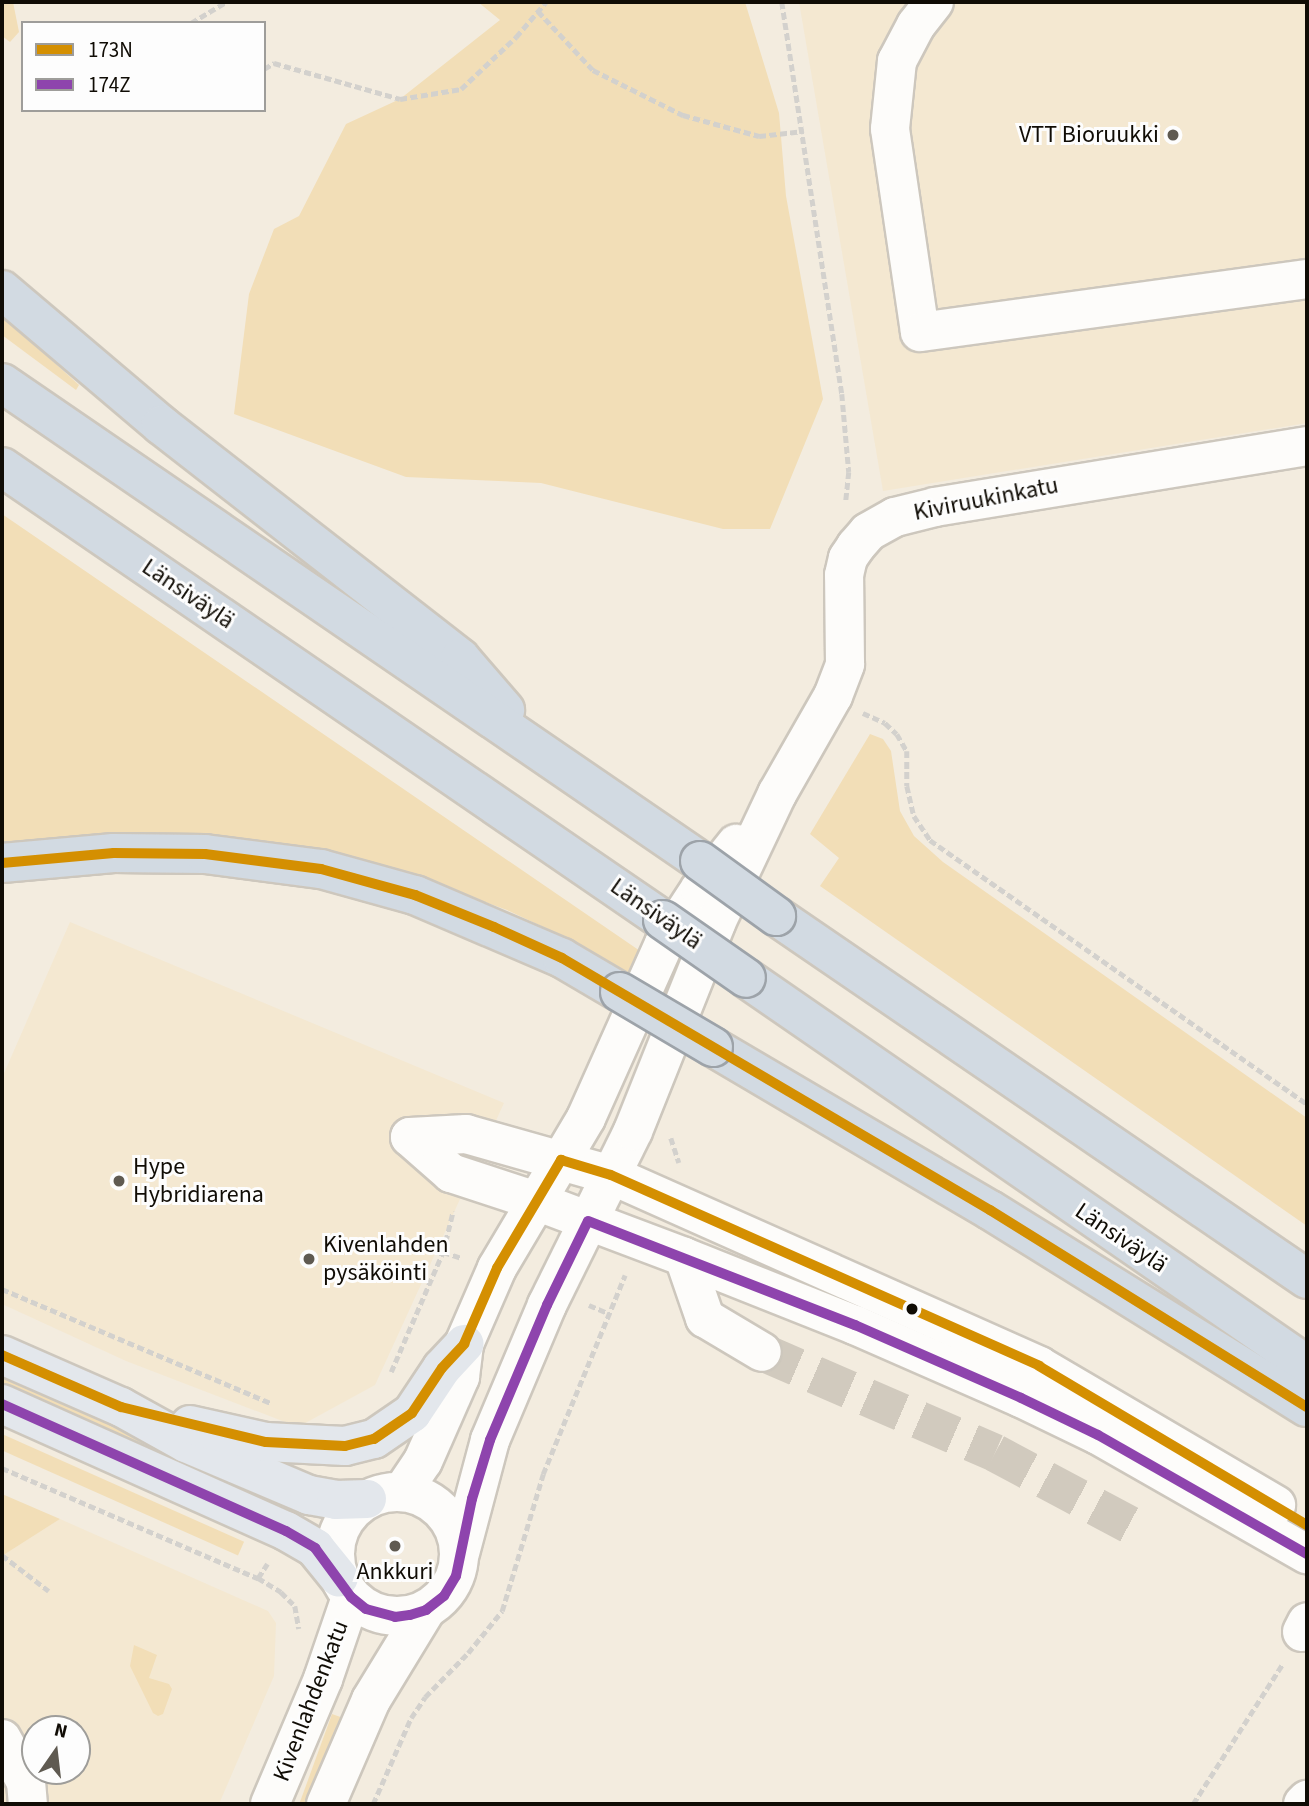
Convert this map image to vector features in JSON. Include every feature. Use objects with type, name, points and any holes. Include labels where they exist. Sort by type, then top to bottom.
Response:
[{"type":"highway","points":[[2,290],[161,425],[460,659],[538,749]]},
{"type":"highway","points":[[2,383],[1307,1279]]},
{"type":"highway","name":"Länsiväylä","points":[[2,467],[1307,1365]]},
{"type":"highway","points":[[2,863],[114,853],[205,854],[321,869],[415,895],[449,909],[562,958],[990,1210],[1307,1407]]},
{"type":"main road","points":[[121,1407],[266,1443],[345,1446],[374,1439],[412,1413],[442,1368],[464,1344]]},
{"type":"main road","points":[[2,1355],[121,1407],[186,1443],[309,1495],[336,1500],[385,1496]]},
{"type":"main road","points":[[2,1404],[286,1531],[314,1548],[345,1588]]},
{"type":"street","points":[[934,2],[916,24],[897,61],[890,129],[920,332],[1307,278]]},
{"type":"street","name":"Kiviruukinkatu","points":[[460,1553],[490,1440],[547,1305],[633,1131],[716,923],[777,793],[833,696],[845,664],[844,575],[848,558],[868,532],[895,517],[935,506],[1307,446]]},
{"type":"street","name":"Kiviruukinkatu","points":[[385,1496],[423,1461],[460,1377],[464,1344],[497,1268],[586,1118],[664,944],[700,889],[777,793]]},
{"type":"street","points":[[467,1134],[611,1175],[1039,1366],[1299,1534],[1087,1430],[855,1325],[536,1201],[451,1173],[410,1137],[467,1134]]},
{"type":"street","points":[[684,1257],[705,1318],[762,1352]]},
{"type":"street","points":[[326,1804],[371,1700],[426,1610],[444,1596],[456,1576],[460,1553],[455,1531],[443,1512],[425,1498],[385,1496],[352,1511],[340,1528],[335,1546],[345,1588],[380,1615],[395,1617],[426,1610]]},
{"type":"street","name":"Kivenlahdenkatu","points":[[270,1804],[323,1679],[345,1588]]},
{"type":"street","points":[[2,1739],[26,1782],[28,1804]]},
{"type":"street","points":[[1303,1804],[1307,1800]]},
{"type":"path","points":[[194,21],[226,2]]},
{"type":"path","points":[[266,68],[274,62],[400,99],[461,89],[516,37],[546,2]]},
{"type":"path","points":[[782,2],[804,131],[842,394],[849,472],[846,511]]},
{"type":"path","points":[[538,11],[593,71],[683,115],[759,136],[804,131]]},
{"type":"path","points":[[863,712],[886,723],[897,734],[906,751],[907,786],[914,816],[930,840],[1138,989],[1307,1104]]},
{"type":"path","points":[[660,1198],[677,1159]]},
{"type":"path","points":[[387,1382],[443,1252],[455,1206]]},
{"type":"path","points":[[373,1804],[411,1718],[425,1697],[468,1653],[502,1611],[543,1474],[641,1242]]},
{"type":"path","points":[[2,1289],[281,1407]]},
{"type":"path","points":[[2,1468],[258,1578],[281,1592],[295,1606],[299,1631]]},
{"type":"path","points":[[2,1555],[49,1591]]},
{"type":"path","points":[[1193,1804],[1305,1627]]},
{"type":"shaded area","points":[[2,2],[13,2],[19,32],[10,42],[2,36]]},
{"type":"shaded area","points":[[478,2],[745,2],[779,113],[786,196],[823,399],[770,529],[723,529],[541,483],[406,477],[234,414],[249,294],[274,229],[299,216],[346,124],[400,99],[500,20]]},
{"type":"shaded area","points":[[799,2],[1307,2],[1307,423],[883,491]]},
{"type":"shaded area","points":[[2,315],[79,385],[76,390],[2,335]]},
{"type":"shaded area","points":[[2,514],[643,953],[630,975],[571,940],[507,910],[441,886],[2,845]]},
{"type":"shaded area","points":[[870,734],[883,739],[891,751],[900,811],[914,836],[943,862],[1307,1118],[1307,1226],[820,886],[839,858],[810,834]]},
{"type":"shaded area","points":[[70,922],[504,1103],[375,1385],[298,1427],[126,1361],[2,1304],[2,1078]]},
{"type":"shaded area","points":[[2,1376],[264,1493],[258,1506],[2,1391]]},
{"type":"shaded area","points":[[2,1434],[244,1542],[238,1555],[2,1450]]},
{"type":"shaded area","points":[[2,1494],[9,1497],[60,1519],[2,1556]]},
{"type":"shaded area","points":[[60,1519],[268,1611],[276,1623],[274,1676],[219,1804],[2,1804],[2,1556]]},
{"type":"shaded area","points":[[134,1645],[157,1655],[149,1678],[169,1684],[172,1689],[163,1714],[158,1716],[153,1713],[130,1666]]},
{"type":"shaded area","points":[[332,1714],[343,1718],[312,1804],[299,1804]]},
{"type":"tunnel","points":[[762,1352],[995,1453],[1145,1533]]},
{"type":"transit line","name":"173N","points":[[2,863],[114,853],[205,854],[321,869],[415,895],[494,927],[562,958],[990,1210],[1307,1407]]},
{"type":"transit line","name":"173N","points":[[2,1355],[121,1407],[266,1442],[345,1446],[374,1439],[412,1413],[442,1368],[464,1344],[497,1268],[561,1160],[611,1175],[1039,1366],[1307,1525]]},
{"type":"transit line","name":"174Z","points":[[2,1404],[286,1531],[315,1548],[351,1597],[366,1609],[395,1617],[410,1615],[426,1610],[444,1596],[456,1576],[472,1499],[490,1440],[547,1305],[588,1221],[855,1325],[1021,1398],[1098,1435],[1307,1554]]},
{"type":"place","name":"VTT Bioruukki","points":[[1173,135]]},
{"type":"place","name":"Hype Hybridiarena","points":[[119,1181]]},
{"type":"place","name":"Kivenlahden pysäköinti","points":[[309,1259]]},
{"type":"place","name":"Ankkuri","points":[[395,1546]]}]
